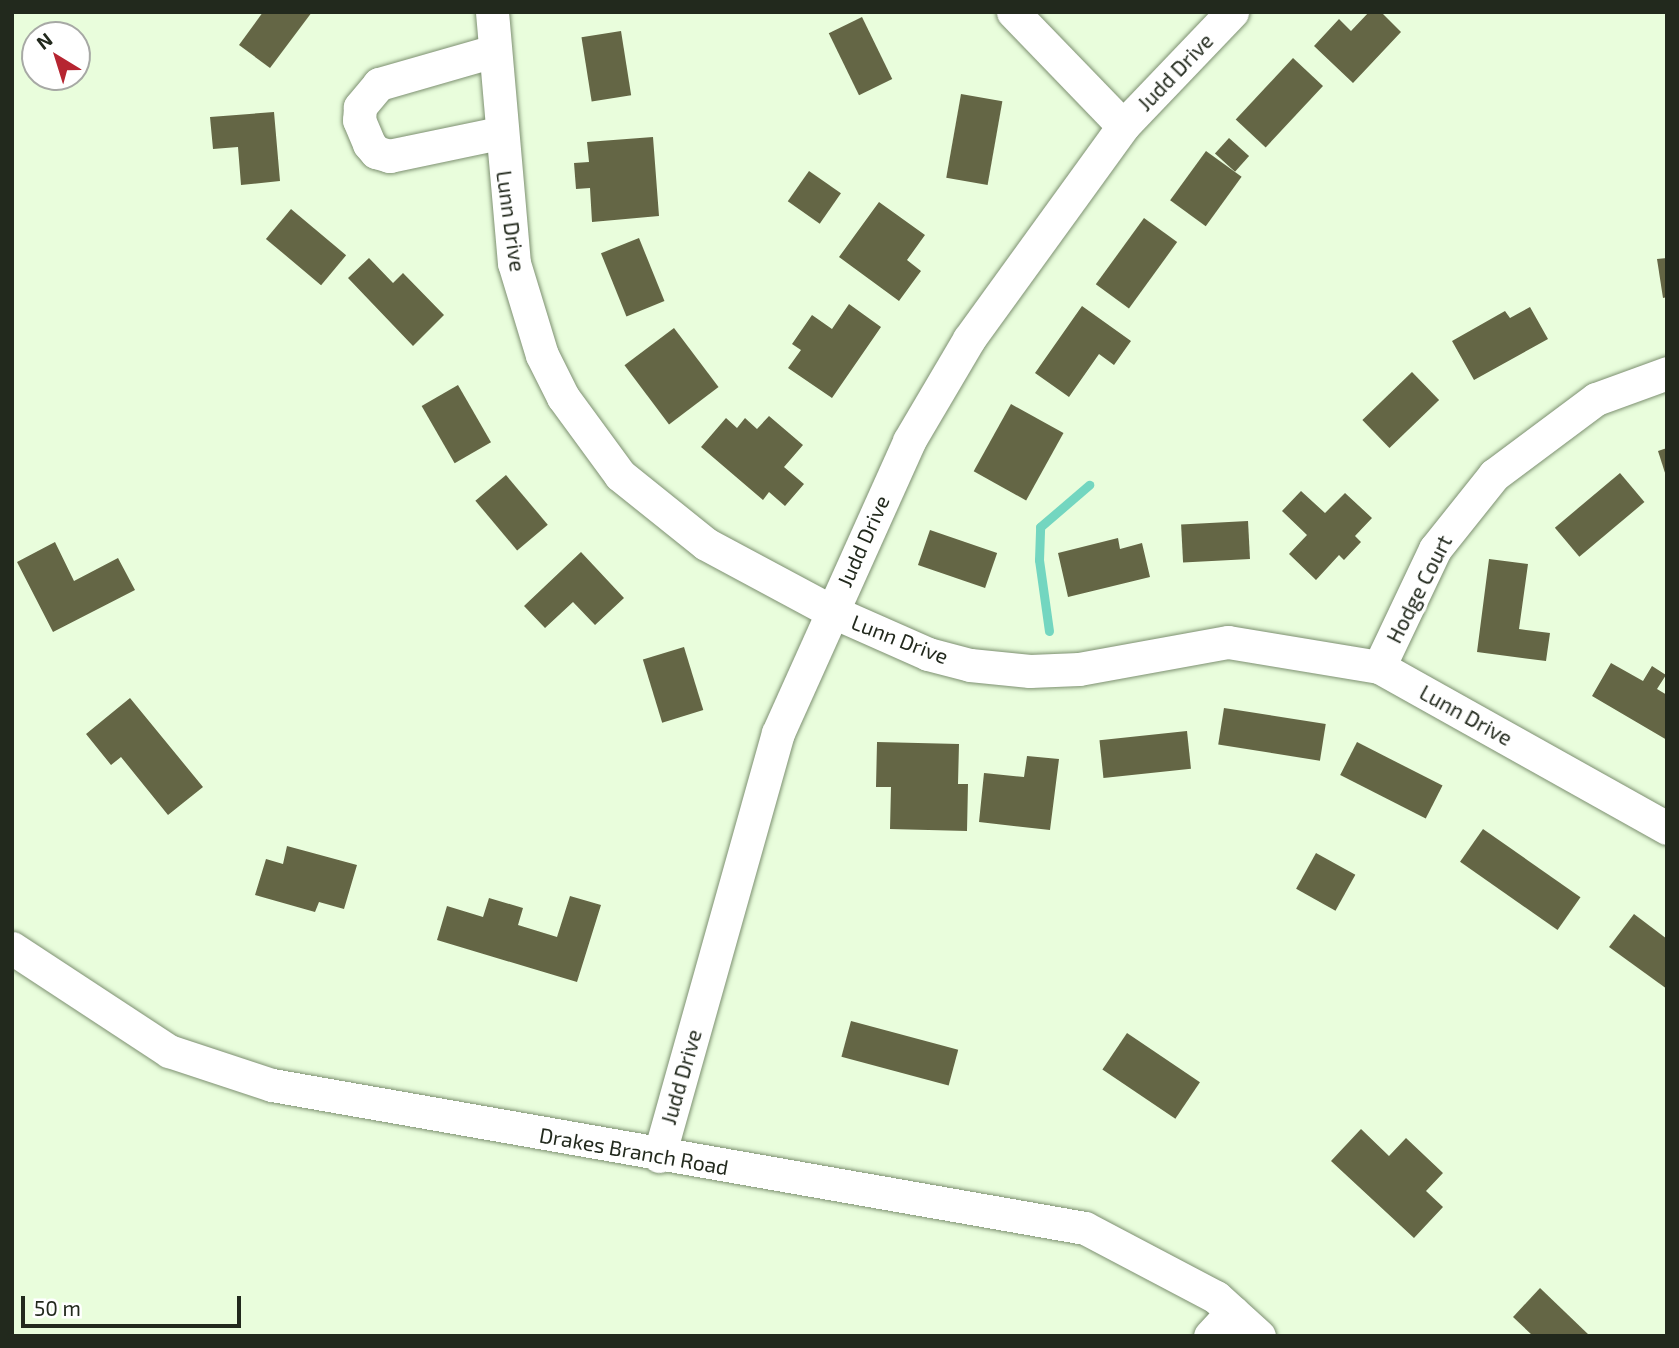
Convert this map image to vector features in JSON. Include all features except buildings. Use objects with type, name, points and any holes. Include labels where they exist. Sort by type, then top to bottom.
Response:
[{"type":"street","name":"Lunn Drive","points":[[492,12],[499,133],[514,263],[527,311],[563,397],[586,432],[620,475],[660,512],[706,544],[831,611],[928,654],[1030,671],[1079,669],[1228,642],[1379,667],[1667,828]]},
{"type":"street","points":[[1013,12],[1123,126]]},
{"type":"street","name":"Judd Drive","points":[[659,1156],[778,733],[909,441],[969,339],[1123,126],[1232,12]]},
{"type":"street","points":[[494,51],[379,84],[360,107],[359,120],[369,144],[388,156],[499,133]]},
{"type":"street","name":"Hodge Court","points":[[1379,667],[1436,548],[1494,475],[1597,399],[1667,373]]},
{"type":"street","name":"Drakes Branch Road","points":[[12,948],[169,1051],[259,1081],[659,1156],[1085,1228],[1216,1297],[1259,1336]]},
{"type":"street","points":[[1210,1336],[1232,1312]]},
{"type":"waterway","points":[[1049,631],[1039,560],[1040,527],[1089,485]]}]
